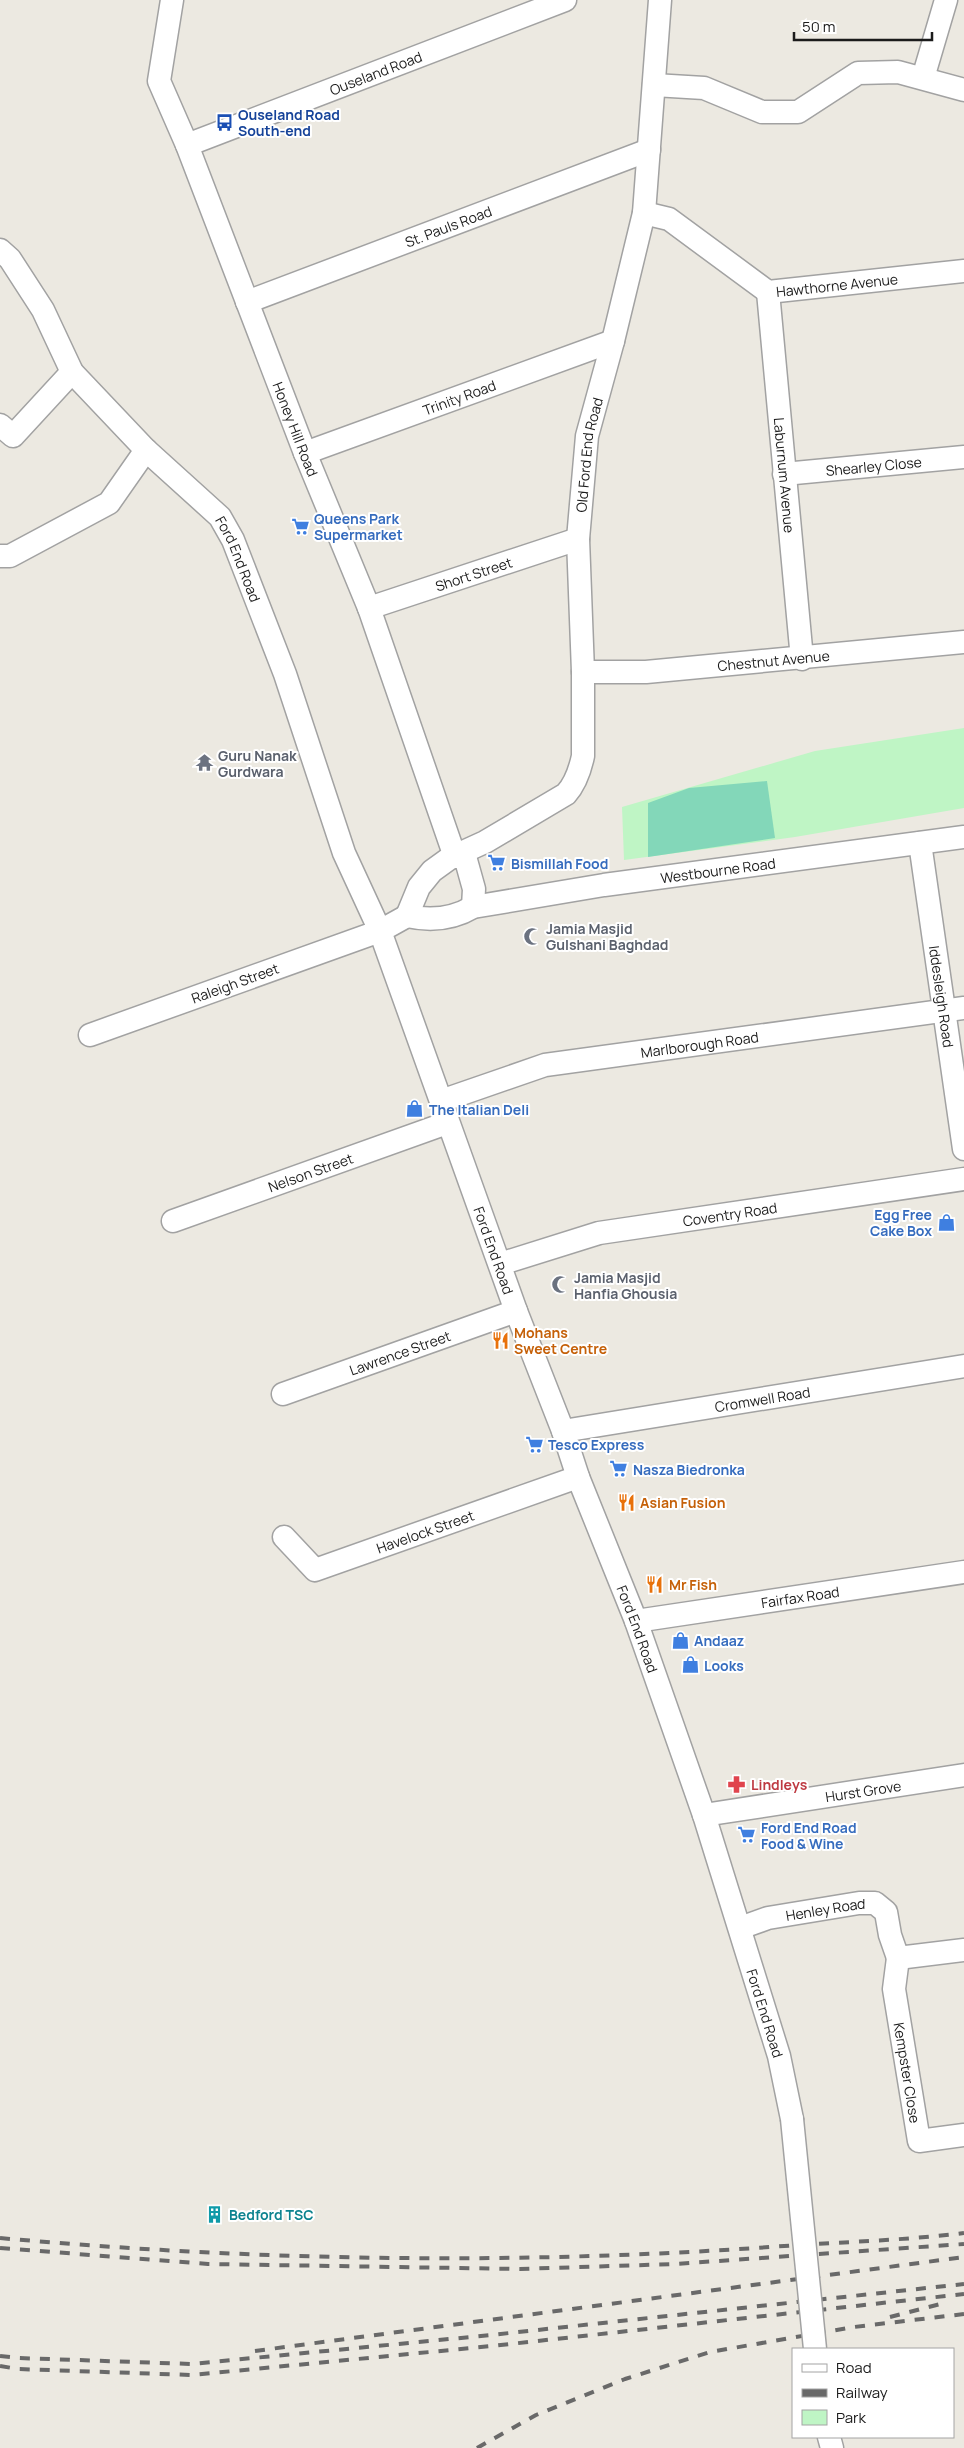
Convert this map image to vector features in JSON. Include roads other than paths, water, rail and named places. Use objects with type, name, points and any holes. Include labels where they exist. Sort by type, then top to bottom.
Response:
[{"type":"street","name":"Honey Hill Road","points":[[172,0],[159,81],[187,145],[304,453],[369,608],[459,855]]},
{"type":"street","name":"Ouseland Road","points":[[187,145],[565,0]]},
{"type":"street","name":"Old Ford End Road","points":[[407,916],[419,887],[432,870],[562,797],[573,786],[583,756],[583,672],[578,539],[587,436],[613,341],[644,214],[660,0]]},
{"type":"street","points":[[923,78],[946,0]]},
{"type":"street","points":[[654,85],[704,88],[762,112],[798,112],[858,73],[898,72],[964,90]]},
{"type":"street","name":"St. Pauls Road","points":[[247,302],[649,150]]},
{"type":"street","name":"Hawthorne Avenue","points":[[644,214],[669,219],[768,292],[964,271]]},
{"type":"street","name":"Ford End Road","points":[[0,250],[10,259],[43,310],[72,372],[146,450],[220,517],[233,540],[286,674],[344,853],[380,931],[516,1311],[563,1431],[578,1477],[636,1622],[704,1815],[740,1928],[780,2056],[792,2119],[814,2348]]},
{"type":"street","name":"Laburnum Avenue","points":[[768,292],[802,659]]},
{"type":"street","name":"Trinity Road","points":[[304,453],[613,341]]},
{"type":"street","points":[[0,426],[13,436],[72,372]]},
{"type":"street","points":[[0,556],[10,556],[109,503],[146,450]]},
{"type":"street","name":"Shearley Close","points":[[784,474],[964,457]]},
{"type":"street","name":"Short Street","points":[[369,608],[578,539]]},
{"type":"street","name":"Chestnut Avenue","points":[[583,672],[646,672],[802,659],[964,642]]},
{"type":"street","name":"Westbourne Road","points":[[473,907],[604,885],[964,837]]},
{"type":"street","name":"Iddesleigh Road","points":[[920,843],[955,1009],[964,1148]]},
{"type":"street","points":[[380,931],[407,916],[424,920],[462,913],[473,907],[474,889],[459,855]]},
{"type":"street","name":"Raleigh Street","points":[[90,1036],[380,931]]},
{"type":"street","name":"Marlborough Road","points":[[441,1101],[545,1065],[955,1009]]},
{"type":"street","name":"Nelson Street","points":[[173,1221],[448,1122]]},
{"type":"street","name":"Coventry Road","points":[[500,1264],[599,1233],[964,1179]]},
{"type":"street","name":"Lawrence Street","points":[[283,1394],[516,1311]]},
{"type":"street","name":"Cromwell Road","points":[[563,1431],[964,1366]]},
{"type":"street","name":"Havelock Street","points":[[284,1537],[314,1570],[578,1477]]},
{"type":"street","name":"Fairfax Road","points":[[636,1622],[964,1572]]},
{"type":"street","name":"Hurst Grove","points":[[704,1815],[964,1775]]},
{"type":"street","name":"Henley Road","points":[[740,1928],[768,1918],[860,1903],[875,1903],[886,1912],[890,1935],[898,1958]]},
{"type":"street","points":[[898,1958],[964,1950]]},
{"type":"street","name":"Kempster Close","points":[[898,1958],[894,1989],[919,2141],[964,2135]]},
{"type":"railway","points":[[0,2238],[192,2252],[385,2258],[481,2258],[674,2253],[892,2240],[964,2233]]},
{"type":"railway","points":[[0,2248],[208,2264],[520,2269],[674,2264],[964,2244]]},
{"type":"railway","points":[[255,2351],[964,2257]]},
{"type":"railway","points":[[0,2356],[191,2364],[491,2335],[964,2284]]},
{"type":"railway","points":[[0,2366],[18,2369],[192,2375],[492,2346],[964,2294]]},
{"type":"railway","points":[[890,2317],[948,2302]]},
{"type":"railway","points":[[477,2448],[536,2415],[625,2379],[710,2352],[854,2327],[964,2314]]},
{"type":"place","name":"Ouseland Road South-end","points":[[224,122]]},
{"type":"place","name":"Queens Park Supermarket","points":[[300,526]]},
{"type":"place","name":"Guru Nanak Gurdwara","points":[[204,763]]},
{"type":"place","name":"Bismillah Food","points":[[497,863]]},
{"type":"place","name":"Jamia Masjid Gulshani Baghdad","points":[[532,936]]},
{"type":"place","name":"The Italian Deli","points":[[415,1109]]},
{"type":"place","name":"Egg Free Cake Box","points":[[946,1222]]},
{"type":"place","name":"Jamia Masjid Hanfia Ghousia","points":[[560,1285]]},
{"type":"place","name":"Mohans Sweet Centre","points":[[500,1340]]},
{"type":"place","name":"Tesco Express","points":[[534,1444]]},
{"type":"place","name":"Nasza Biedronka","points":[[619,1469]]},
{"type":"place","name":"Asian Fusion","points":[[626,1502]]},
{"type":"place","name":"Mr Fish","points":[[655,1584]]},
{"type":"place","name":"Andaaz","points":[[680,1640]]},
{"type":"place","name":"Looks","points":[[690,1665]]},
{"type":"place","name":"Lindleys","points":[[737,1784]]},
{"type":"place","name":"Ford End Road Food & Wine","points":[[747,1835]]},
{"type":"place","name":"Bedford TSC","points":[[215,2214]]}]
